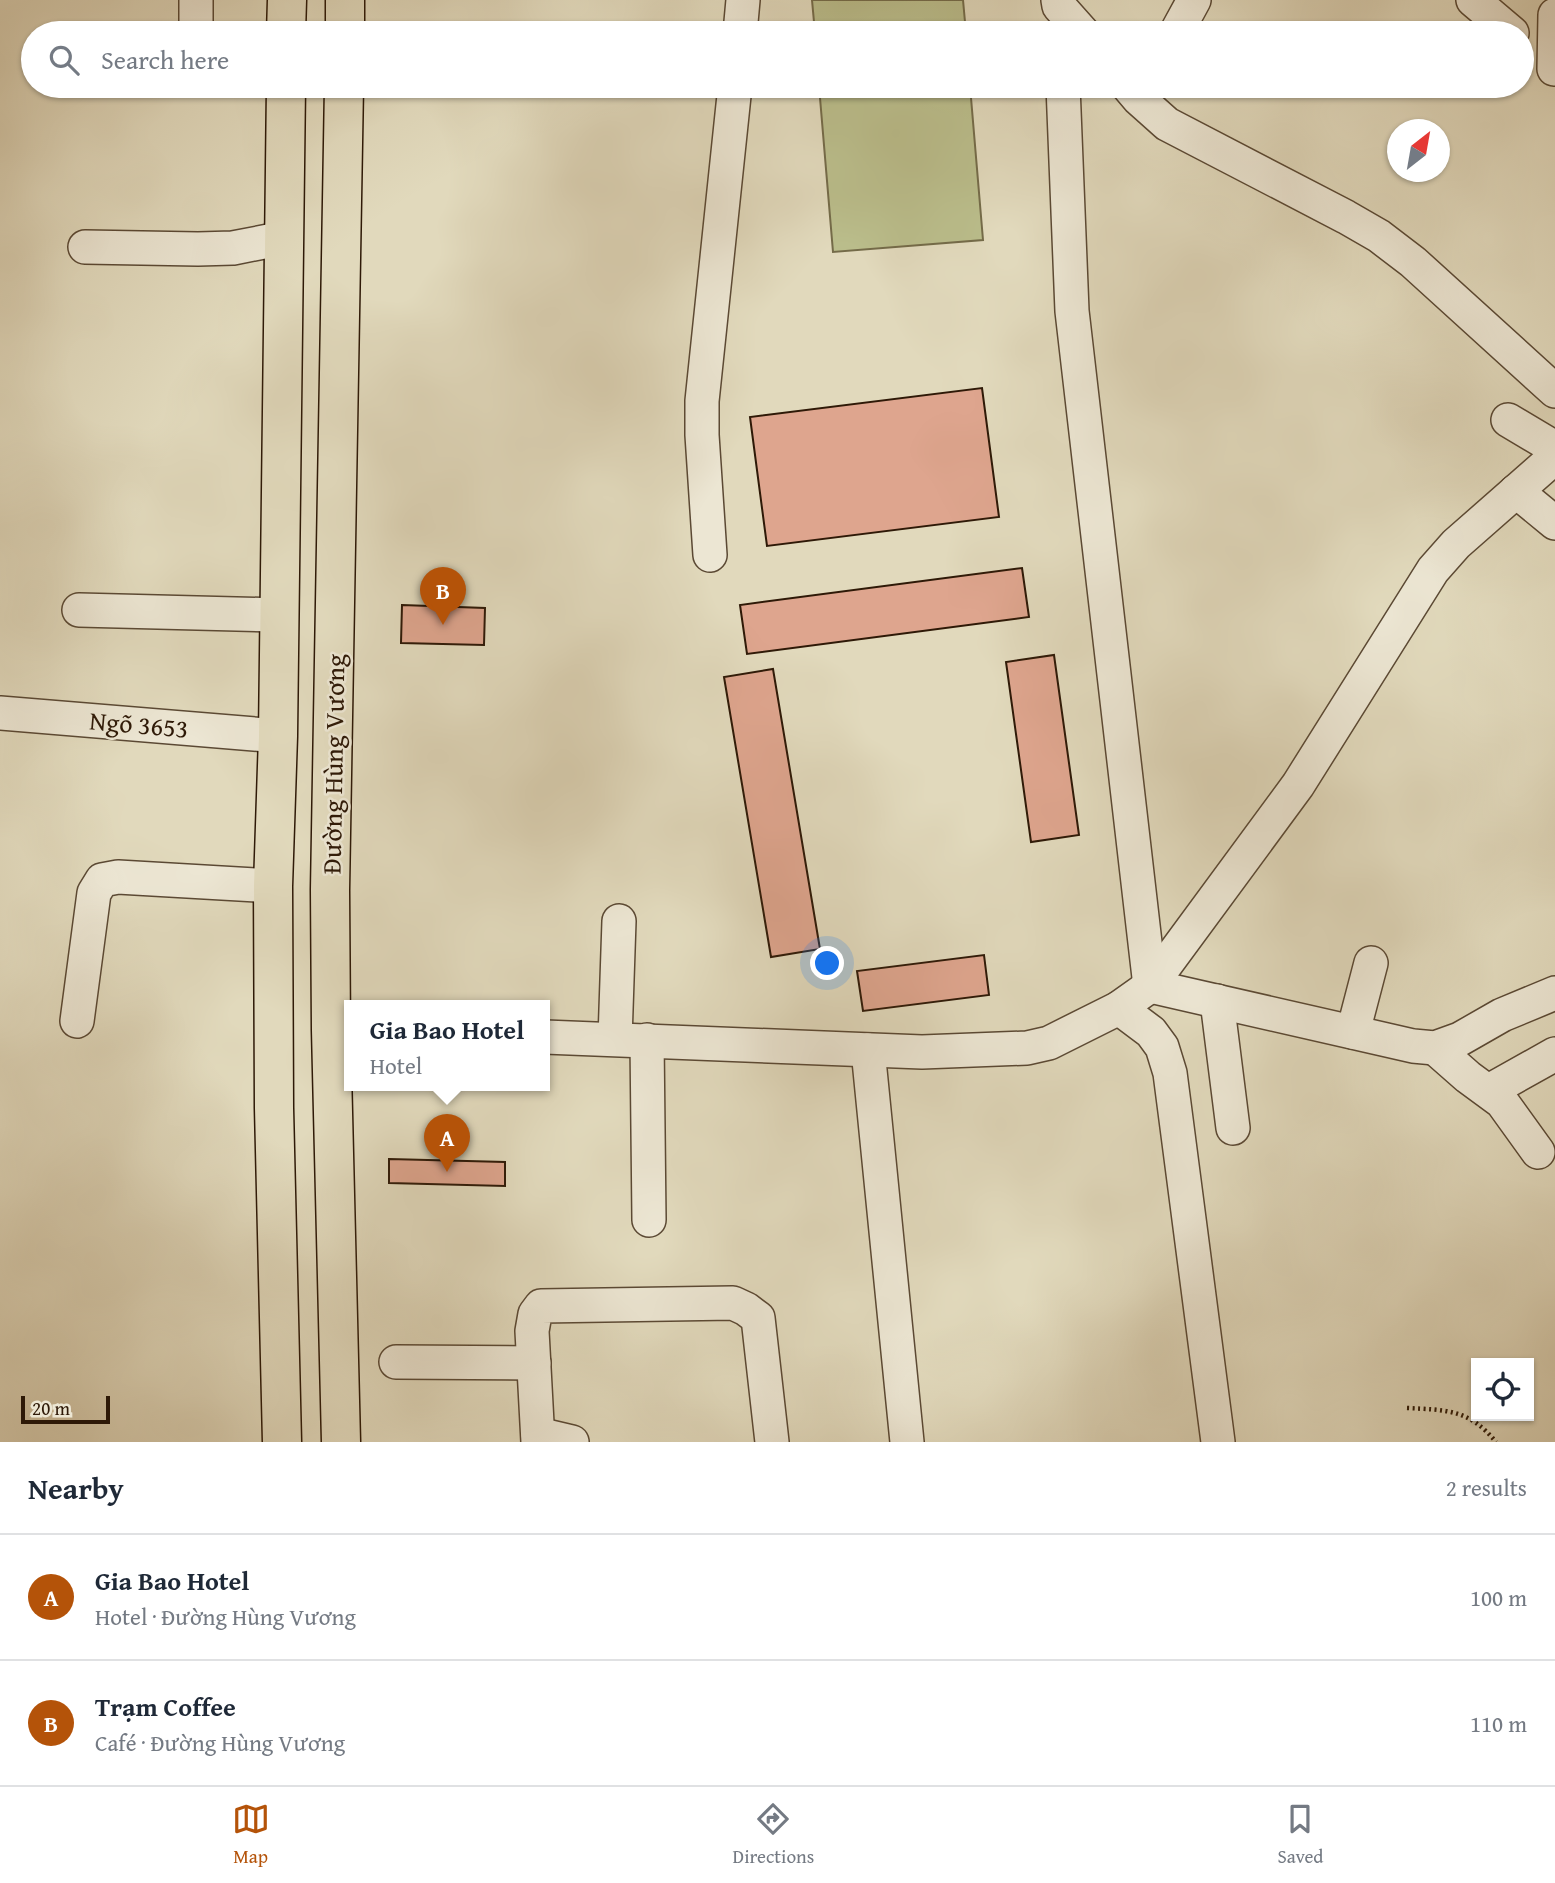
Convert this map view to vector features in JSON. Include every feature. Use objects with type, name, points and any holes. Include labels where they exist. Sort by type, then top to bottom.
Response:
[{"type":"highway","points":[[286,21],[287,0]]},
{"type":"highway","points":[[345,0],[345,21]]},
{"type":"highway","points":[[282,1442],[274,1108],[273,886],[278,736],[286,98]]},
{"type":"highway","name":"Đường Hùng Vương","points":[[341,1442],[340,1030],[330,890],[344,98]]},
{"type":"street","points":[[196,0],[196,21]]},
{"type":"street","points":[[741,21],[743,0]]},
{"type":"street","points":[[1183,21],[1194,0]]},
{"type":"street","points":[[1473,0],[1498,21]]},
{"type":"street","points":[[1555,15],[1555,69]]},
{"type":"street","points":[[1534,51],[1555,69]]},
{"type":"street","points":[[710,555],[702,401],[734,98]]},
{"type":"street","points":[[1063,98],[1072,311],[1150,986]]},
{"type":"street","points":[[1145,98],[1167,124],[1346,216],[1379,236],[1413,262],[1555,391]]},
{"type":"street","points":[[85,247],[221,248],[284,238]]},
{"type":"street","points":[[1508,420],[1555,447]]},
{"type":"street","points":[[550,1037],[922,1052],[1027,1048],[1049,1043],[1119,1008],[1150,986],[1298,785],[1433,570],[1456,544],[1555,457]]},
{"type":"street","points":[[1516,491],[1555,523]]},
{"type":"street","points":[[79,610],[279,615]]},
{"type":"street","name":"Ngõ 3653","points":[[0,713],[278,736]]},
{"type":"street","points":[[76,1021],[94,892],[102,880],[118,877],[273,886]]},
{"type":"street","points":[[619,921],[649,1220]]},
{"type":"street","points":[[1353,1032],[1371,963]]},
{"type":"street","points":[[1150,986],[1413,1046],[1435,1048],[1460,1039],[1502,1015],[1555,993]]},
{"type":"street","points":[[1217,1001],[1233,1128]]},
{"type":"street","points":[[1119,1008],[1151,1032],[1163,1047],[1170,1073],[1218,1442]]},
{"type":"street","points":[[1435,1048],[1502,1102],[1538,1152]]},
{"type":"street","points":[[868,1050],[907,1442]]},
{"type":"street","points":[[1489,1091],[1555,1054]]},
{"type":"street","points":[[572,1442],[538,1438],[531,1331],[535,1314],[541,1306],[733,1303],[746,1309],[758,1318],[772,1442]]},
{"type":"street","points":[[396,1363],[534,1363]]},
{"type":"path","points":[[1407,1408],[1449,1410],[1485,1429],[1496,1442]]},
{"type":"green space","points":[[812,0],[963,0],[965,21],[814,21]]},
{"type":"green space","points":[[820,98],[971,98],[983,240],[833,252]]},
{"type":"building","points":[[982,388],[999,517],[767,546],[750,417]]},
{"type":"building","points":[[1022,568],[1029,617],[747,654],[740,605]]},
{"type":"building","points":[[402,605],[485,608],[484,645],[401,643]]},
{"type":"building","points":[[1054,655],[1079,835],[1031,842],[1006,662]]},
{"type":"building","points":[[773,669],[820,949],[771,957],[724,677]]},
{"type":"building","points":[[984,955],[989,995],[863,1011],[857,971]]},
{"type":"building","points":[[389,1159],[505,1162],[505,1186],[389,1183]]},
{"type":"place","name":"Trạm Coffee","points":[[443,625]]},
{"type":"place","name":"Gia Bao Hotel","points":[[447,1172]]}]
